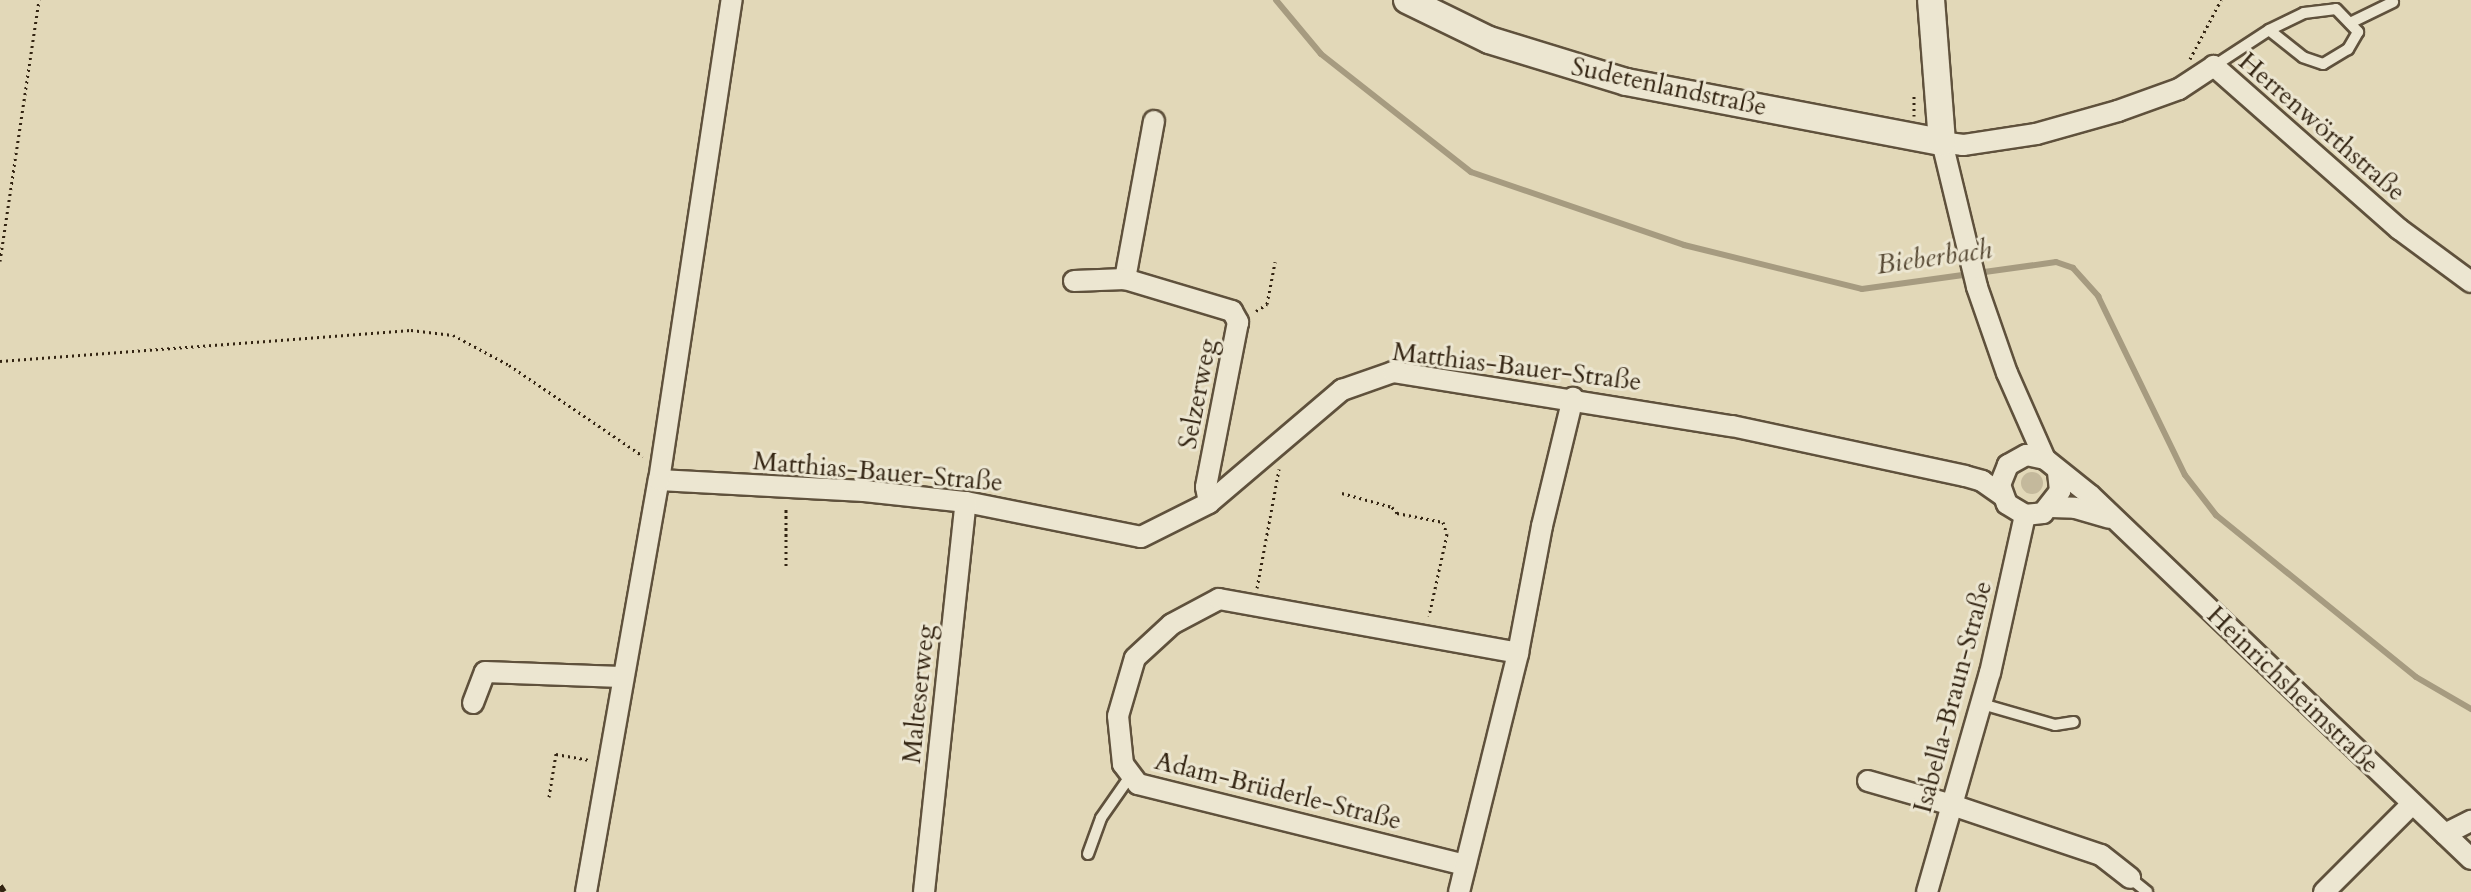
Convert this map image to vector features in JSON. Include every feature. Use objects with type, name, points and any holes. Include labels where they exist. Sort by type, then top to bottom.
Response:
[{"type":"street","points":[[586,892],[621,677],[659,480],[680,324],[732,0]]},
{"type":"street","name":"Sudetenlandstraße","points":[[1407,0],[1489,40],[1626,82],[1942,142]]},
{"type":"street","name":"Heinrichsheimstraße","points":[[1931,0],[1942,142],[1969,261],[2017,396],[2051,466],[2081,488],[2471,859]]},
{"type":"street","name":"Herrenwörthstraße","points":[[1942,142],[1963,145],[2036,134],[2179,89],[2214,66],[2399,229],[2471,282]]},
{"type":"street","points":[[1125,279],[1154,121]]},
{"type":"street","name":"Selzerweg","points":[[1074,281],[1125,279],[1232,311],[1238,322],[1206,487],[1209,503]]},
{"type":"street","name":"Matthias-Bauer-Straße","points":[[659,480],[966,502],[1141,537],[1209,503],[1342,390],[1393,372],[1573,398],[1732,426],[1982,481],[2002,495]]},
{"type":"street","name":"Heinrichsheimstraße","points":[[2002,495],[2000,485],[2012,462],[2019,438],[2017,396]]},
{"type":"street","points":[[1459,892],[1518,653],[1542,526],[1573,398]]},
{"type":"street","points":[[2012,462],[2026,455],[2051,466],[2060,491],[2051,507]]},
{"type":"street","name":"Matthias-Bauer-Straße","points":[[1939,471],[1984,471],[2012,462]]},
{"type":"street","points":[[2002,495],[2015,511],[2025,515]]},
{"type":"street","name":"Malteserweg","points":[[924,892],[966,502]]},
{"type":"street","name":"Heinrichsheimstraße","points":[[2025,515],[2043,513],[2051,507],[2075,508],[2116,521]]},
{"type":"street","name":"Isabella-Braun-Straße","points":[[1927,892],[1982,704],[2025,515]]},
{"type":"street","name":"Adam-Brüderle-Straße","points":[[1465,865],[1138,784],[1123,764],[1118,716],[1135,658],[1172,624],[1219,599],[1518,653]]},
{"type":"street","points":[[473,703],[485,672],[621,677]]},
{"type":"street","points":[[1868,781],[1952,805],[2101,855],[2130,878]]},
{"type":"street","points":[[2324,892],[2412,804]]},
{"type":"street","points":[[2445,834],[2471,821]]},
{"type":"lane","points":[[2350,23],[2393,2]]},
{"type":"lane","points":[[2214,66],[2269,30],[2304,13],[2336,9],[2358,32],[2348,49],[2323,64],[2303,57],[2269,30]]},
{"type":"lane","points":[[1982,704],[2055,725],[2074,722]]},
{"type":"lane","points":[[1088,854],[1101,818],[1131,775]]},
{"type":"lane","points":[[2130,878],[2147,892]]},
{"type":"path","points":[[0,261],[39,0]]},
{"type":"path","points":[[2179,89],[2191,55],[2221,0]]},
{"type":"path","points":[[1238,322],[1267,304],[1275,262]]},
{"type":"path","points":[[0,361],[411,330],[453,335],[509,365],[641,453],[659,480]]},
{"type":"path","points":[[1254,603],[1285,436]]},
{"type":"path","points":[[786,487],[786,566]]},
{"type":"path","points":[[1342,493],[1392,507],[1397,513],[1443,522],[1447,534],[1425,636]]},
{"type":"path","points":[[549,797],[556,754],[608,764]]},
{"type":"shaded area","points":[[2032,472],[2040,475],[2043,483],[2040,491],[2032,494],[2024,491],[2021,483],[2024,475]]},
{"type":"waterway","name":"Bieberbach","points":[[1276,0],[1321,54],[1471,172],[1684,245],[1862,289],[2056,262],[2073,268],[2098,296],[2185,475],[2216,515],[2416,677],[2471,709]]},
{"type":"railway","points":[[0,886],[4,892]]}]
